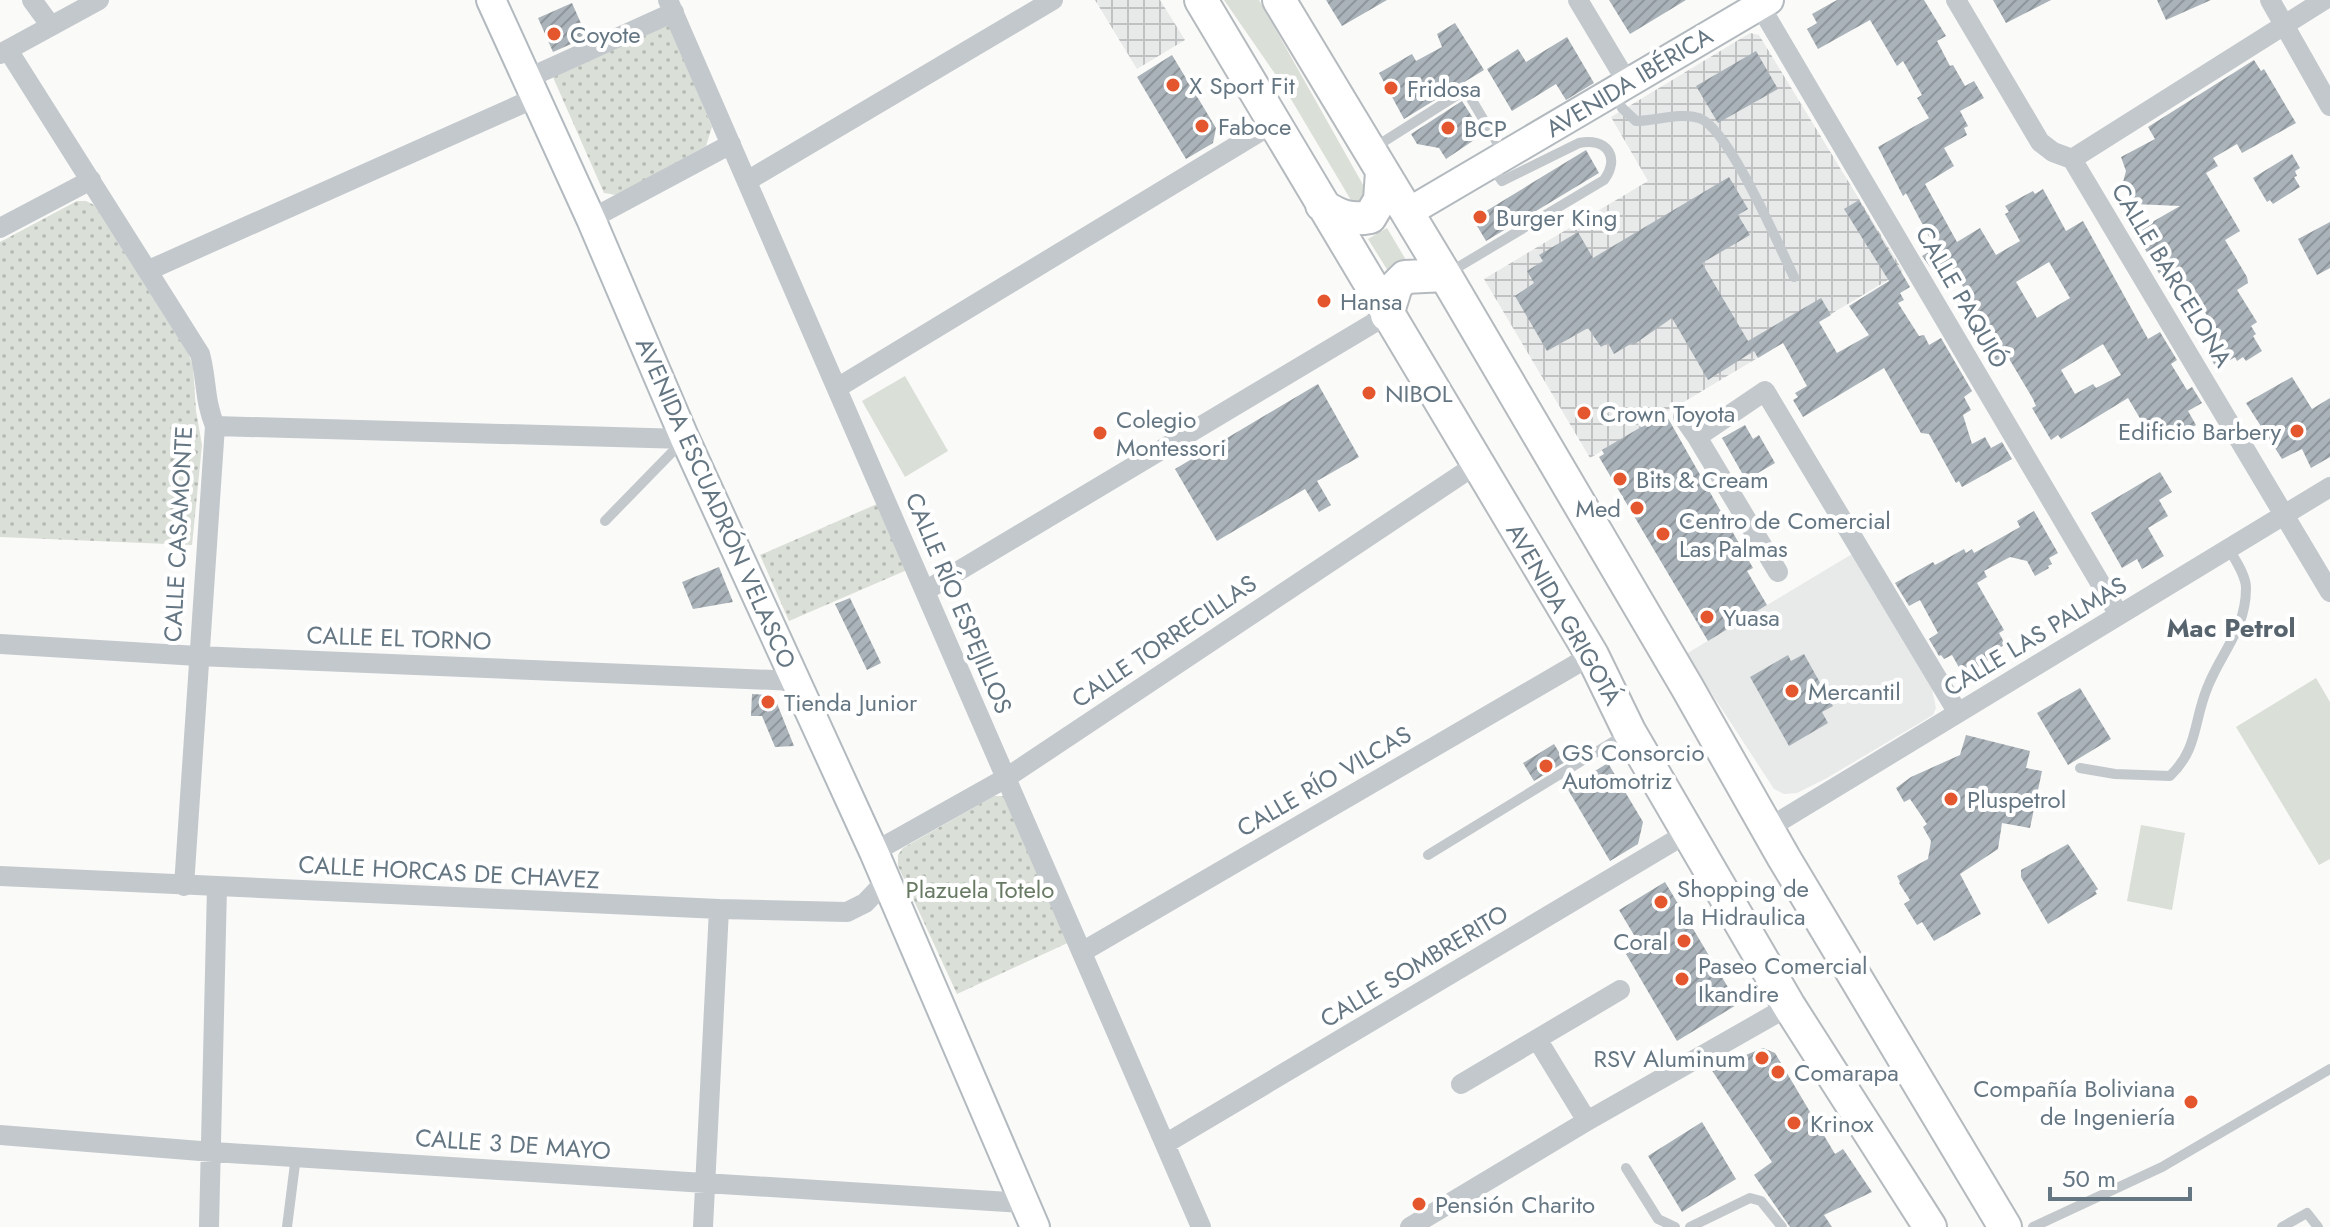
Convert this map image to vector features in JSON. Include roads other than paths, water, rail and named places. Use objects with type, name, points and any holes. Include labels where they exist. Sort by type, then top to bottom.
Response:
[{"type":"main road","name":"AVENIDA GRIGOTÁ","points":[[1201,0],[1592,655],[1629,731],[1789,1006],[1930,1227]]},
{"type":"main road","points":[[1279,0],[1445,275],[1767,829],[2005,1227]]},
{"type":"main road","points":[[1322,205],[1347,218],[1370,217],[1380,200],[1376,161]]},
{"type":"main road","points":[[1387,315],[1396,286],[1405,277],[1445,275]]},
{"type":"street","points":[[32,0],[51,26]]},
{"type":"street","points":[[4,52],[99,0]]},
{"type":"street","name":"AVENIDA ESCUADRÓN VELASCO","points":[[491,0],[591,219],[685,439],[874,852],[1029,1215]]},
{"type":"street","points":[[747,181],[1053,0]]},
{"type":"street","points":[[1578,0],[1620,86]]},
{"type":"street","name":"CALLE BARCELONA","points":[[1956,0],[2040,142],[2053,152],[2072,159],[2330,592]]},
{"type":"street","points":[[2270,0],[2330,106]]},
{"type":"street","points":[[2072,159],[2324,0]]},
{"type":"street","name":"AVENIDA IBÉRICA","points":[[1407,213],[1764,3]]},
{"type":"street","name":"CALLE PAQUIÓ","points":[[1764,3],[2119,615]]},
{"type":"street","points":[[149,270],[530,88],[671,6]]},
{"type":"street","name":"CALLE RÍO ESPEJILLOS","points":[[671,6],[1201,1227]]},
{"type":"street","name":"CALLE CASAMONTE","points":[[4,52],[149,270],[200,354],[204,369],[204,391],[215,426],[184,886]]},
{"type":"street","points":[[837,388],[1274,123]]},
{"type":"street","points":[[591,219],[731,144]]},
{"type":"street","points":[[0,228],[91,180]]},
{"type":"street","points":[[925,591],[1387,315]]},
{"type":"street","points":[[1697,437],[1765,391],[1958,713]]},
{"type":"street","points":[[1683,417],[1778,572]]},
{"type":"street","points":[[215,426],[685,439]]},
{"type":"street","name":"CALLE TORRECILLAS","points":[[874,852],[1006,778],[1477,464]]},
{"type":"street","name":"CALLE LAS PALMAS","points":[[1767,829],[2330,487]]},
{"type":"street","name":"CALLE EL TORNO","points":[[0,644],[198,656],[796,681]]},
{"type":"street","name":"CALLE RÍO VILCAS","points":[[1082,952],[1592,655]]},
{"type":"street","name":"CALLE SOMBRERITO","points":[[1165,1144],[1689,832]]},
{"type":"street","name":"CALLE HORCAS DE CHAVEZ","points":[[0,876],[719,909],[847,912],[865,903],[885,882]]},
{"type":"street","points":[[209,1227],[217,887]]},
{"type":"street","points":[[703,1227],[719,909]]},
{"type":"street","points":[[1461,1084],[1620,990]]},
{"type":"street","points":[[1410,1227],[1587,1121],[1789,1006]]},
{"type":"street","points":[[1537,1039],[1587,1121]]},
{"type":"street","name":"CALLE 3 DE MAYO","points":[[0,1135],[213,1152],[706,1182],[1029,1215]]},
{"type":"lane","points":[[1620,86],[1622,108],[1636,121],[1683,116],[1701,118],[1716,130],[1755,195],[1794,277]]},
{"type":"lane","points":[[1376,161],[1462,92],[1470,97],[1498,160],[1502,181],[1590,140],[1601,143],[1609,152],[1611,171],[1604,180],[1445,275]]},
{"type":"lane","points":[[605,521],[685,439]]},
{"type":"lane","points":[[2080,768],[2115,774],[2170,776],[2184,762],[2206,690],[2218,661],[2235,639],[2244,610],[2246,584],[2229,549]]},
{"type":"lane","points":[[1428,855],[1629,731]]},
{"type":"lane","points":[[2033,1227],[2162,1167],[2330,1069]]},
{"type":"lane","points":[[287,1227],[296,1156]]},
{"type":"lane","points":[[1626,1168],[1658,1219],[1675,1227]]},
{"type":"lane","points":[[1690,1227],[1750,1198],[1761,1201],[1782,1227]]},
{"type":"lane","points":[[2282,1227],[2307,1213],[2318,1227]]},
{"type":"place","name":"Coyote","points":[[554,34]]},
{"type":"place","name":"X Sport Fit","points":[[1173,85]]},
{"type":"place","name":"Fridosa","points":[[1391,88]]},
{"type":"place","name":"Faboce","points":[[1202,126]]},
{"type":"place","name":"BCP","points":[[1448,128]]},
{"type":"place","name":"Burger King","points":[[1480,217]]},
{"type":"place","name":"Hansa","points":[[1324,301]]},
{"type":"place","name":"NIBOL","points":[[1369,393]]},
{"type":"place","name":"Crown Toyota","points":[[1584,413]]},
{"type":"place","name":"Edificio Barbery","points":[[2297,431]]},
{"type":"place","name":"Colegio Montessori","points":[[1100,433]]},
{"type":"place","name":"Bits & Cream","points":[[1620,479]]},
{"type":"place","name":"Med","points":[[1637,508]]},
{"type":"place","name":"Centro de Comercial Las Palmas","points":[[1663,534]]},
{"type":"place","name":"Yuasa","points":[[1707,617]]},
{"type":"place","name":"Mercantil","points":[[1792,691]]},
{"type":"place","name":"Tienda Junior","points":[[768,702]]},
{"type":"place","name":"GS Consorcio Automotriz","points":[[1546,766]]},
{"type":"place","name":"Pluspetrol","points":[[1951,799]]},
{"type":"place","name":"Shopping de la Hidraulica","points":[[1661,902]]},
{"type":"place","name":"Coral","points":[[1684,941]]},
{"type":"place","name":"Paseo Comercial Ikandire","points":[[1682,979]]},
{"type":"place","name":"RSV Aluminum","points":[[1762,1058]]},
{"type":"place","name":"Comarapa","points":[[1778,1072]]},
{"type":"place","name":"Compañía Boliviana de Ingeniería","points":[[2191,1102]]},
{"type":"place","name":"Krinox","points":[[1794,1123]]},
{"type":"place","name":"Pensión Charito","points":[[1419,1204]]},
{"type":"district","name":"Mac Petrol","points":[[2231,628]]},
{"type":"park label","name":"Plazuela Totelo","points":[[980,889]]}]
